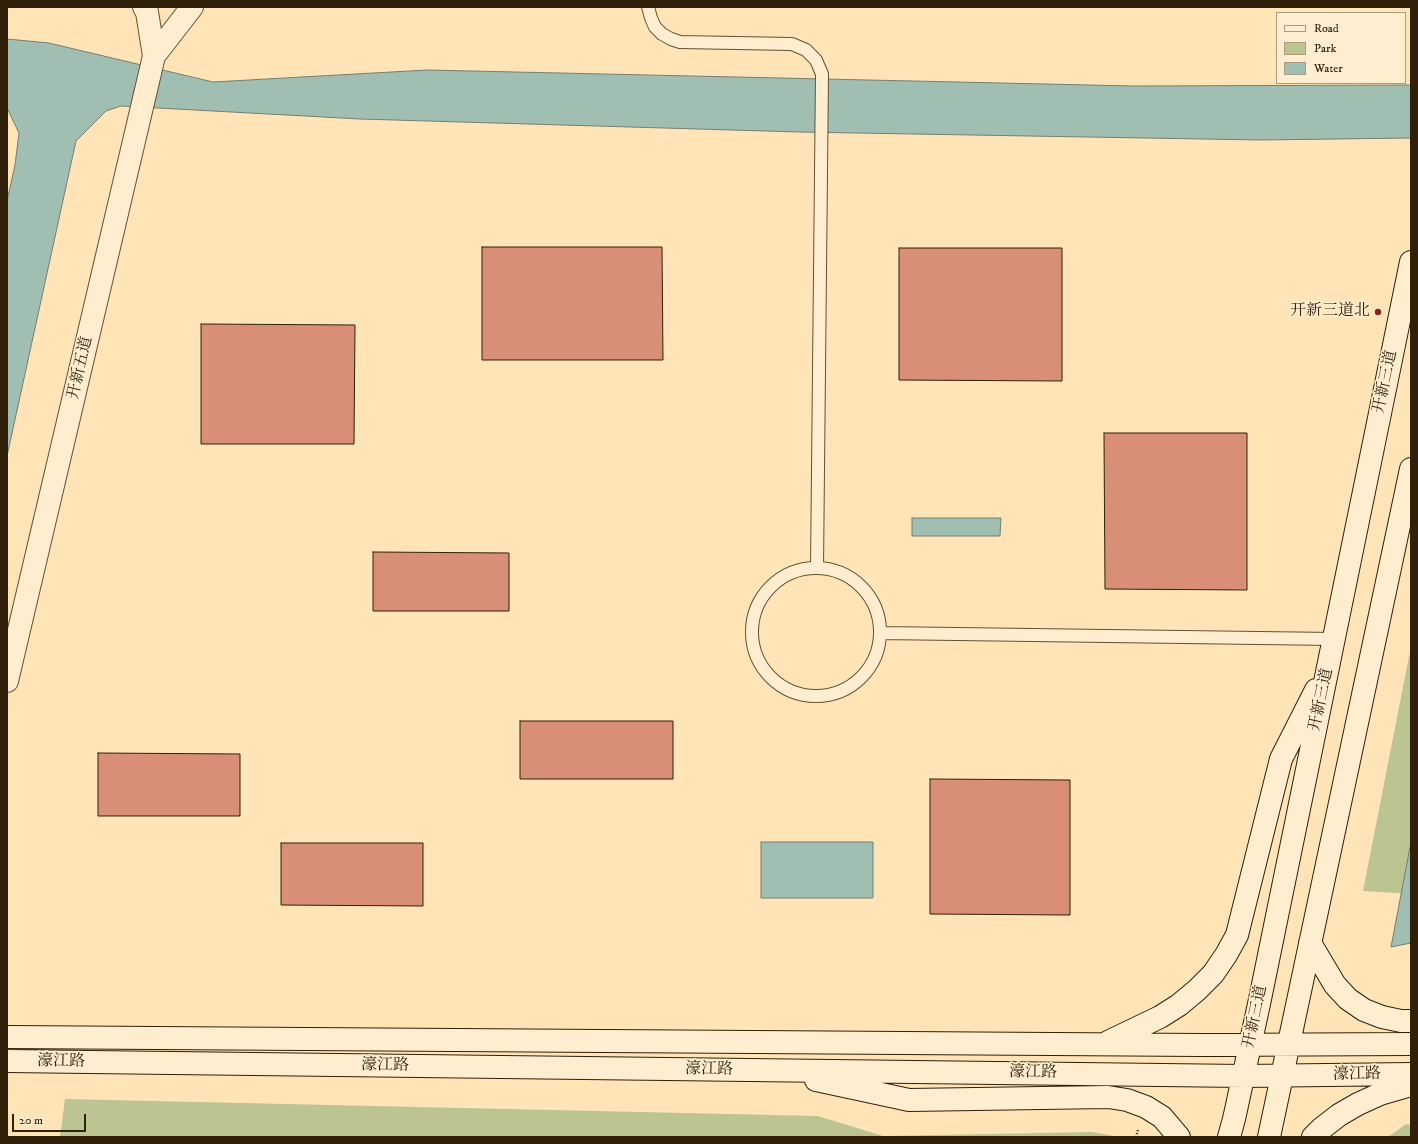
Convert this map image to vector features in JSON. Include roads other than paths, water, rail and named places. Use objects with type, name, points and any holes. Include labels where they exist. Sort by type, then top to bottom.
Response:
[{"type":"main road","points":[[144,7],[147,12],[154,56]]},
{"type":"main road","points":[[154,56],[192,7]]},
{"type":"main road","name":"开新五道","points":[[7,681],[154,56]]},
{"type":"main road","name":"开新三道","points":[[1229,1137],[1244,1076],[1411,262]]},
{"type":"main road","points":[[1269,1137],[1411,469]]},
{"type":"main road","points":[[1103,1044],[1160,1017],[1179,1005],[1213,974],[1226,955],[1237,935],[1280,759],[1329,664]]},
{"type":"main road","points":[[1310,943],[1335,985],[1348,999],[1364,1010],[1382,1017],[1400,1021],[1411,1021]]},
{"type":"main road","name":"濠江路","points":[[7,1037],[1250,1045],[1411,1044]]},
{"type":"main road","name":"濠江路","points":[[7,1061],[1244,1076],[1411,1074]]},
{"type":"main road","points":[[768,1070],[909,1100],[1115,1098],[1127,1100],[1146,1107],[1162,1117],[1179,1137]]},
{"type":"main road","points":[[1313,1137],[1339,1115],[1358,1104],[1380,1094],[1411,1085]]},
{"type":"lane","points":[[648,7],[650,18],[655,27],[662,34],[671,39],[680,42],[792,44],[806,50],[816,60],[822,74],[817,568]]},
{"type":"lane","points":[[817,568],[834,570],[849,577],[863,587],[873,600],[879,616],[881,633],[878,650],[871,667],[860,680],[845,690],[828,695],[810,696],[792,692],[777,683],[764,670],[756,654],[752,637],[753,619],[759,602],[769,588],[783,576],[799,570],[817,568]]},
{"type":"lane","points":[[881,633],[1334,639]]},
{"type":"water","points":[[7,39],[49,43],[213,82],[427,70],[1133,86],[1411,85],[1411,138],[1260,140],[799,132],[360,119],[121,106],[106,111],[76,141],[7,456],[7,201],[15,165],[19,133],[7,108]]},
{"type":"water","points":[[912,518],[1001,518],[1000,536],[912,536]]},
{"type":"water","points":[[761,842],[873,842],[873,898],[761,898]]},
{"type":"water","points":[[1411,842],[1411,943],[1391,947]]},
{"type":"place","name":"开新三道北","points":[[1378,312]]}]
